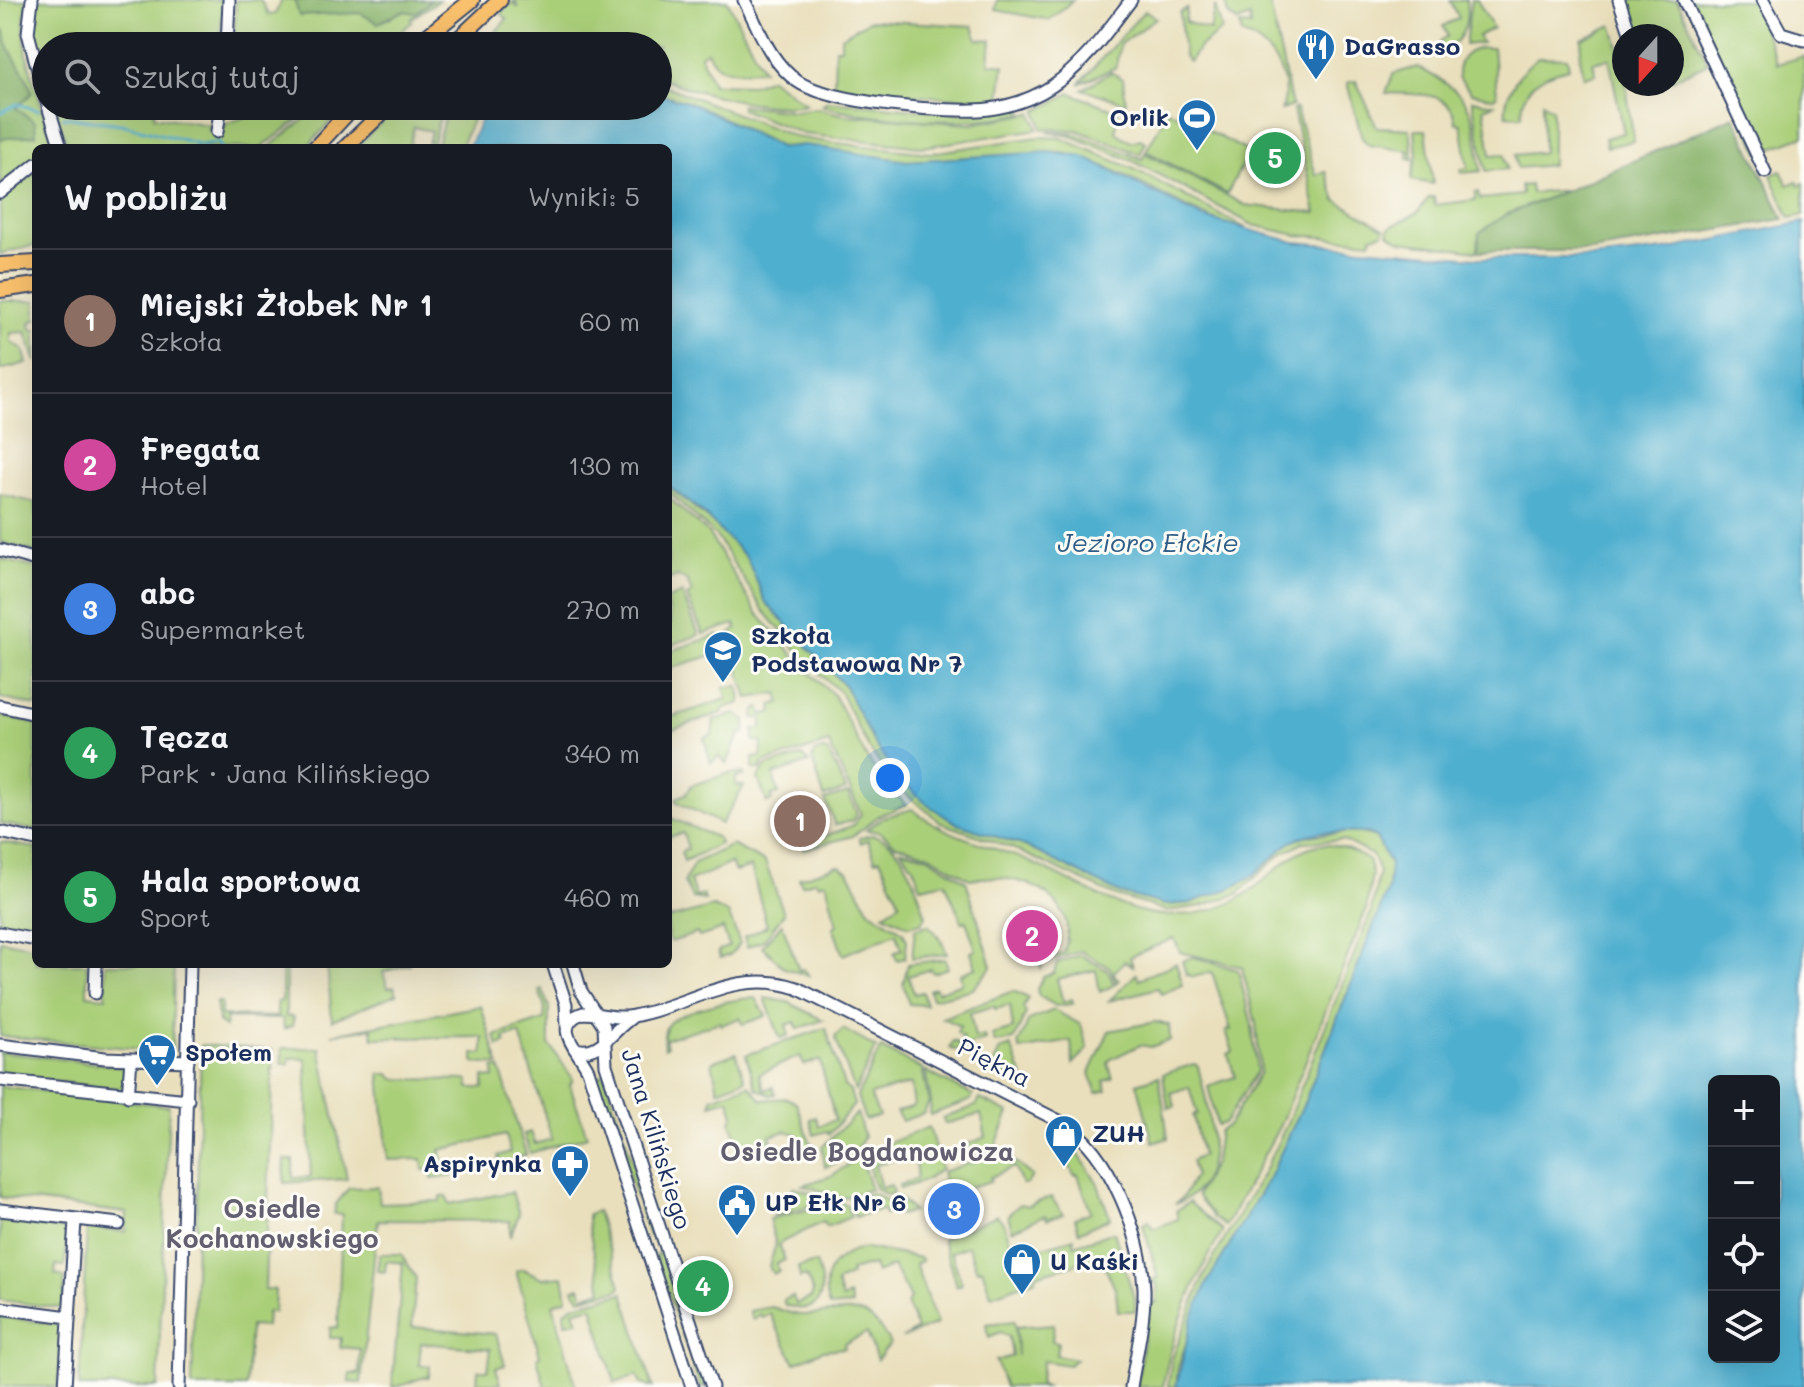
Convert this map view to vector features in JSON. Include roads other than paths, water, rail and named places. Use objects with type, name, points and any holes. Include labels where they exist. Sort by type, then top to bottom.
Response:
[{"type":"main road","points":[[432,32],[472,0]]},
{"type":"main road","points":[[466,32],[500,0]]},
{"type":"main road","points":[[319,144],[341,120]]},
{"type":"main road","points":[[349,144],[374,120]]},
{"type":"main road","points":[[0,265],[32,263]]},
{"type":"main road","points":[[0,290],[32,286]]},
{"type":"street","points":[[32,0],[28,33],[32,48]]},
{"type":"street","points":[[228,32],[229,0]]},
{"type":"street","points":[[744,0],[779,65],[811,89],[850,101],[972,109],[1019,102],[1055,84],[1101,39],[1131,0]]},
{"type":"street","points":[[1619,0],[1627,24]]},
{"type":"street","points":[[1684,0],[1765,172]]},
{"type":"street","points":[[1763,0],[1781,33],[1804,40]]},
{"type":"street","points":[[52,120],[60,144]]},
{"type":"street","points":[[217,132],[219,120]]},
{"type":"street","points":[[0,193],[32,167]]},
{"type":"street","points":[[0,550],[32,559]]},
{"type":"street","points":[[0,706],[32,713]]},
{"type":"street","points":[[0,832],[32,839]]},
{"type":"street","points":[[0,933],[32,939]]},
{"type":"street","points":[[95,993],[96,968]]},
{"type":"street","points":[[179,1387],[190,968]]},
{"type":"street","points":[[554,968],[566,1004],[566,1032],[574,1048],[588,1052],[604,1040],[606,1031],[581,991],[574,968]]},
{"type":"street","name":"Piękna","points":[[599,1017],[633,1016],[734,983],[765,982],[789,986],[1082,1135],[1096,1149],[1111,1174],[1142,1274],[1143,1309],[1131,1387]]},
{"type":"street","points":[[566,1032],[569,1021],[578,1014],[589,1013],[599,1017]]},
{"type":"street","name":"Piękna","points":[[604,1040],[633,1016]]},
{"type":"street","name":"Jana Kilińskiego","points":[[604,1040],[606,1065],[712,1387]]},
{"type":"street","points":[[0,1045],[131,1059],[188,1061]]},
{"type":"street","name":"Jana Kilińskiego","points":[[574,1048],[588,1070],[692,1387]]},
{"type":"street","points":[[128,1096],[131,1059]]},
{"type":"street","points":[[0,1080],[188,1100]]},
{"type":"street","points":[[0,1210],[119,1224]]},
{"type":"street","points":[[65,1387],[75,1220]]},
{"type":"street","points":[[0,1308],[69,1317]]},
{"type":"water","name":"Jezioro Ełckie","points":[[672,97],[696,105],[781,148],[804,145],[907,161],[1048,152],[1084,157],[1202,217],[1295,242],[1477,258],[1593,258],[1665,250],[1804,222],[1804,1387],[1176,1387],[1192,1319],[1207,1283],[1269,1178],[1305,1101],[1388,889],[1390,864],[1376,837],[1368,833],[1321,832],[1289,843],[1250,878],[1231,888],[1190,903],[1166,905],[1120,893],[1025,846],[958,824],[928,805],[902,781],[874,743],[845,686],[766,603],[747,558],[701,511],[672,489],[672,144],[470,144],[481,120],[672,120]]},
{"type":"waterway","points":[[0,113],[17,104],[32,108]]},
{"type":"waterway","points":[[88,120],[121,124],[199,144]]},
{"type":"waterway","points":[[208,144],[219,144]]},
{"type":"place","name":"DaGrasso","points":[[1316,81]]},
{"type":"place","name":"Orlik","points":[[1197,152]]},
{"type":"place","name":"Hala sportowa","points":[[1275,158]]},
{"type":"place","name":"Szkoła Podstawowa Nr 7","points":[[723,684]]},
{"type":"place","name":"Miejski Żłobek Nr 1","points":[[800,821]]},
{"type":"place","name":"Fregata","points":[[1032,936]]},
{"type":"place","name":"Społem","points":[[157,1087]]},
{"type":"place","name":"ZUH","points":[[1064,1168]]},
{"type":"place","name":"Aspirynka","points":[[570,1198]]},
{"type":"place","name":"abc","points":[[954,1209]]},
{"type":"place","name":"UP Ełk Nr 6","points":[[737,1237]]},
{"type":"place","name":"Tęcza","points":[[703,1286]]},
{"type":"place","name":"U Kaśki","points":[[1022,1296]]},
{"type":"district","name":"Osiedle Bogdanowicza","points":[[867,1152]]},
{"type":"district","name":"Osiedle Kochanowskiego","points":[[272,1224]]}]
